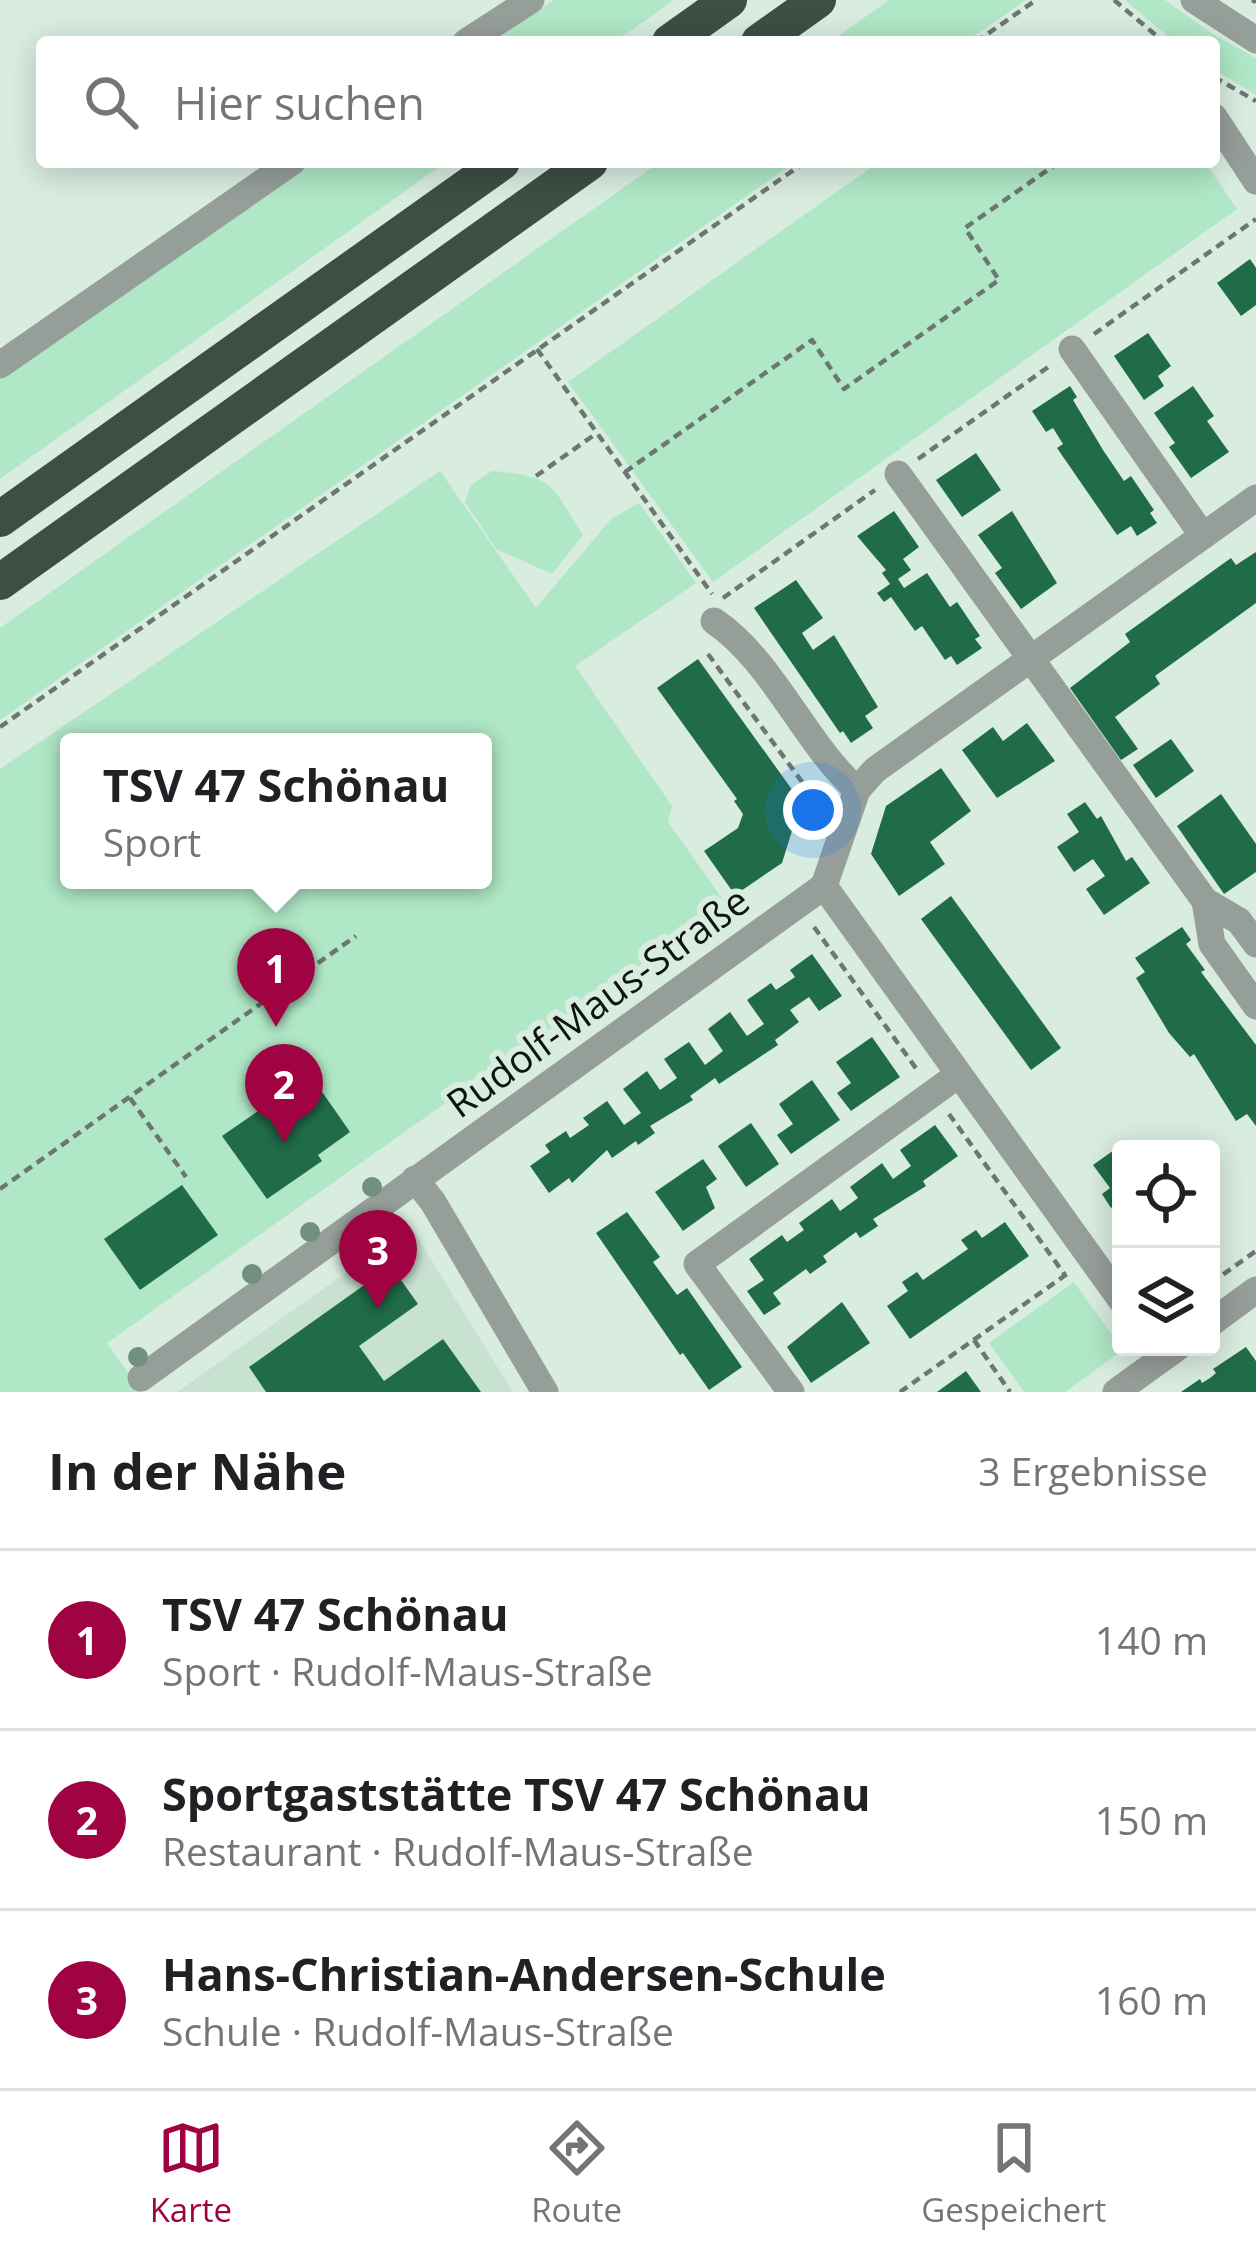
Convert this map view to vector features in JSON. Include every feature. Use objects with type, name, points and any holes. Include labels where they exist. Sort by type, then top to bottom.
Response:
[{"type":"highway","points":[[678,36],[729,0]]},
{"type":"highway","points":[[767,36],[818,0]]},
{"type":"highway","points":[[0,519],[494,168]]},
{"type":"highway","points":[[0,582],[582,168]]},
{"type":"street","points":[[475,36],[531,0]]},
{"type":"street","points":[[1194,0],[1256,40]]},
{"type":"street","points":[[1220,126],[1256,181]]},
{"type":"street","points":[[0,364],[283,168]]},
{"type":"street","points":[[1072,349],[1203,536]]},
{"type":"street","points":[[898,474],[1205,901],[1239,921],[1256,944]]},
{"type":"street","points":[[1112,1288],[824,886],[857,790],[875,770],[1256,498]]},
{"type":"street","points":[[709,635],[738,638],[830,764],[857,790]]},
{"type":"street","name":"Rudolf-Maus-Straße","points":[[141,1378],[824,886]]},
{"type":"street","points":[[1205,901],[1212,944],[1256,1006]]},
{"type":"street","points":[[791,1392],[697,1264],[958,1075]]},
{"type":"street","points":[[415,1179],[545,1392]]},
{"type":"street","points":[[1220,1316],[1256,1290]]},
{"type":"street","points":[[1116,1392],[1159,1356]]},
{"type":"path","points":[[985,36],[1036,0]]},
{"type":"path","points":[[1114,0],[1157,36]]},
{"type":"path","points":[[1220,80],[1256,101]]},
{"type":"path","points":[[0,727],[796,168]]},
{"type":"path","points":[[626,472],[812,340],[844,388],[999,280],[965,228],[1051,168]]},
{"type":"path","points":[[537,349],[717,602],[1256,219]]},
{"type":"path","points":[[536,476],[597,433]]},
{"type":"path","points":[[709,635],[820,808],[846,819]]},
{"type":"path","points":[[0,1189],[356,936]]},
{"type":"path","points":[[129,1097],[186,1177]]},
{"type":"path","points":[[1220,1277],[1256,1251]]},
{"type":"path","points":[[900,1392],[1090,1257]]},
{"type":"path","points":[[974,1340],[1010,1392]]},
{"type":"shaded area","points":[[411,1227],[513,1392],[177,1392]]},
{"type":"green space","points":[[554,0],[674,0],[623,36],[500,36]]},
{"type":"green space","points":[[889,0],[1026,0],[975,36],[838,36]]},
{"type":"green space","points":[[1125,0],[1165,0],[1217,36],[1168,36]]},
{"type":"green space","points":[[1220,38],[1256,58],[1256,95],[1220,73]]},
{"type":"green space","points":[[304,168],[438,168],[0,479],[0,373]]},
{"type":"green space","points":[[652,168],[786,168],[0,720],[0,628]]},
{"type":"green space","points":[[871,168],[1209,168],[1237,209],[713,582],[568,382]]},
{"type":"green space","points":[[440,471],[536,608],[611,519],[639,503],[696,583],[575,666],[672,806],[668,822],[726,904],[107,1343],[142,1392],[0,1392],[0,769]]},
{"type":"green space","points":[[492,471],[528,476],[549,486],[583,535],[552,574],[496,549],[465,502],[471,485]]},
{"type":"green space","points":[[1074,1282],[1112,1335],[1115,1356],[1065,1392],[1024,1392],[989,1343]]},
{"type":"building","points":[[1250,259],[1256,268],[1256,305],[1241,316],[1217,283]]},
{"type":"building","points":[[1148,333],[1171,366],[1158,376],[1164,386],[1144,400],[1114,356]]},
{"type":"building","points":[[1070,386],[1077,397],[1073,400],[1124,481],[1131,476],[1154,510],[1150,513],[1157,523],[1137,536],[1131,526],[1117,535],[1057,448],[1063,444],[1053,428],[1046,432],[1032,411]]},
{"type":"building","points":[[1193,386],[1214,416],[1207,421],[1229,452],[1191,478],[1169,447],[1175,443],[1154,413]]},
{"type":"building","points":[[976,453],[1001,490],[962,517],[936,480]]},
{"type":"building","points":[[894,511],[919,547],[903,559],[911,570],[898,579],[904,588],[927,573],[950,607],[957,602],[980,636],[975,639],[982,648],[957,665],[951,656],[945,660],[922,626],[915,631],[891,597],[884,602],[877,593],[890,584],[882,573],[886,570],[857,536]]},
{"type":"building","points":[[1012,511],[1057,583],[1021,609],[995,573],[1002,568],[978,535]]},
{"type":"building","points":[[1256,552],[1256,603],[1155,676],[1160,684],[1115,717],[1138,749],[1121,760],[1070,688],[1130,642],[1125,634],[1231,558],[1236,565]]},
{"type":"building","points":[[796,580],[823,618],[802,633],[813,650],[834,635],[878,707],[865,716],[873,728],[851,743],[754,608]]},
{"type":"building","points":[[698,659],[801,802],[782,863],[735,895],[704,851],[738,828],[743,814],[657,688]]},
{"type":"building","points":[[1027,723],[1055,761],[997,798],[962,750],[993,727],[1003,741]]},
{"type":"building","points":[[1171,739],[1194,771],[1156,798],[1133,765]]},
{"type":"building","points":[[941,768],[971,811],[930,842],[945,864],[899,896],[871,854],[886,806]]},
{"type":"building","points":[[1221,794],[1256,844],[1256,872],[1224,894],[1177,826]]},
{"type":"building","points":[[1085,802],[1097,819],[1101,816],[1126,861],[1132,857],[1150,883],[1104,915],[1086,889],[1105,876],[1093,859],[1074,872],[1057,847],[1079,832],[1067,814]]},
{"type":"building","points":[[951,896],[1061,1048],[1031,1070],[921,919]]},
{"type":"building","points":[[1182,927],[1191,940],[1186,944],[1205,970],[1201,972],[1256,1045],[1256,1126],[1247,1114],[1236,1121],[1194,1054],[1190,1057],[1169,1033],[1136,978],[1145,972],[1135,958]]},
{"type":"building","points":[[812,954],[842,996],[819,1011],[809,997],[790,1010],[799,1022],[775,1040],[778,1045],[719,1084],[715,1078],[690,1096],[693,1100],[650,1126],[655,1133],[638,1145],[636,1141],[612,1158],[607,1150],[572,1183],[569,1178],[549,1193],[530,1166],[550,1152],[545,1145],[566,1131],[570,1138],[589,1125],[583,1118],[607,1101],[624,1125],[641,1113],[623,1089],[647,1071],[660,1090],[677,1078],[664,1059],[689,1042],[705,1065],[723,1051],[708,1029],[730,1012],[747,1036],[764,1024],[747,1000],[771,983],[776,990],[795,977],[790,970]]},
{"type":"building","points":[[872,1037],[900,1077],[851,1111],[837,1093],[851,1083],[836,1062]]},
{"type":"building","points":[[293,1050],[350,1132],[318,1155],[322,1161],[267,1199],[222,1136],[271,1102],[253,1077]]},
{"type":"building","points":[[812,1080],[840,1120],[791,1154],[777,1135],[793,1124],[779,1104]]},
{"type":"building","points":[[751,1123],[779,1164],[746,1187],[718,1146]]},
{"type":"building","points":[[935,1125],[958,1156],[923,1181],[926,1186],[873,1219],[878,1226],[860,1238],[856,1232],[823,1256],[827,1262],[810,1274],[806,1269],[773,1293],[781,1304],[764,1315],[747,1291],[764,1280],[749,1259],[782,1235],[787,1242],[804,1230],[799,1223],[832,1199],[840,1211],[858,1198],[850,1187],[882,1163],[893,1179],[911,1166],[900,1150]]},
{"type":"building","points":[[1112,1151],[1111,1208],[1102,1194],[1110,1188],[1093,1165]]},
{"type":"building","points":[[703,1159],[717,1179],[706,1187],[715,1208],[683,1231],[655,1192]]},
{"type":"building","points":[[182,1185],[218,1235],[140,1290],[104,1239]]},
{"type":"building","points":[[627,1212],[660,1257],[653,1262],[677,1295],[687,1288],[742,1367],[709,1390],[596,1233]]},
{"type":"building","points":[[1005,1222],[1029,1256],[910,1339],[887,1306],[908,1291],[902,1282],[917,1272],[923,1280],[968,1249],[961,1240],[976,1230],[982,1238]]},
{"type":"building","points":[[391,1266],[418,1304],[359,1346],[384,1381],[443,1339],[481,1392],[266,1392],[249,1367]]},
{"type":"building","points":[[842,1302],[870,1343],[811,1383],[787,1347]]},
{"type":"building","points":[[1246,1347],[1256,1361],[1256,1392],[1181,1392],[1210,1378],[1216,1373],[1213,1369]]},
{"type":"building","points":[[966,1371],[981,1392],[937,1392]]},
{"type":"place","name":"TSV 47 Schönau","points":[[276,1027]]},
{"type":"place","name":"Sportgaststätte TSV 47 Schönau","points":[[284,1143]]},
{"type":"place","name":"Hans-Christian-Andersen-Schule","points":[[378,1309]]}]
